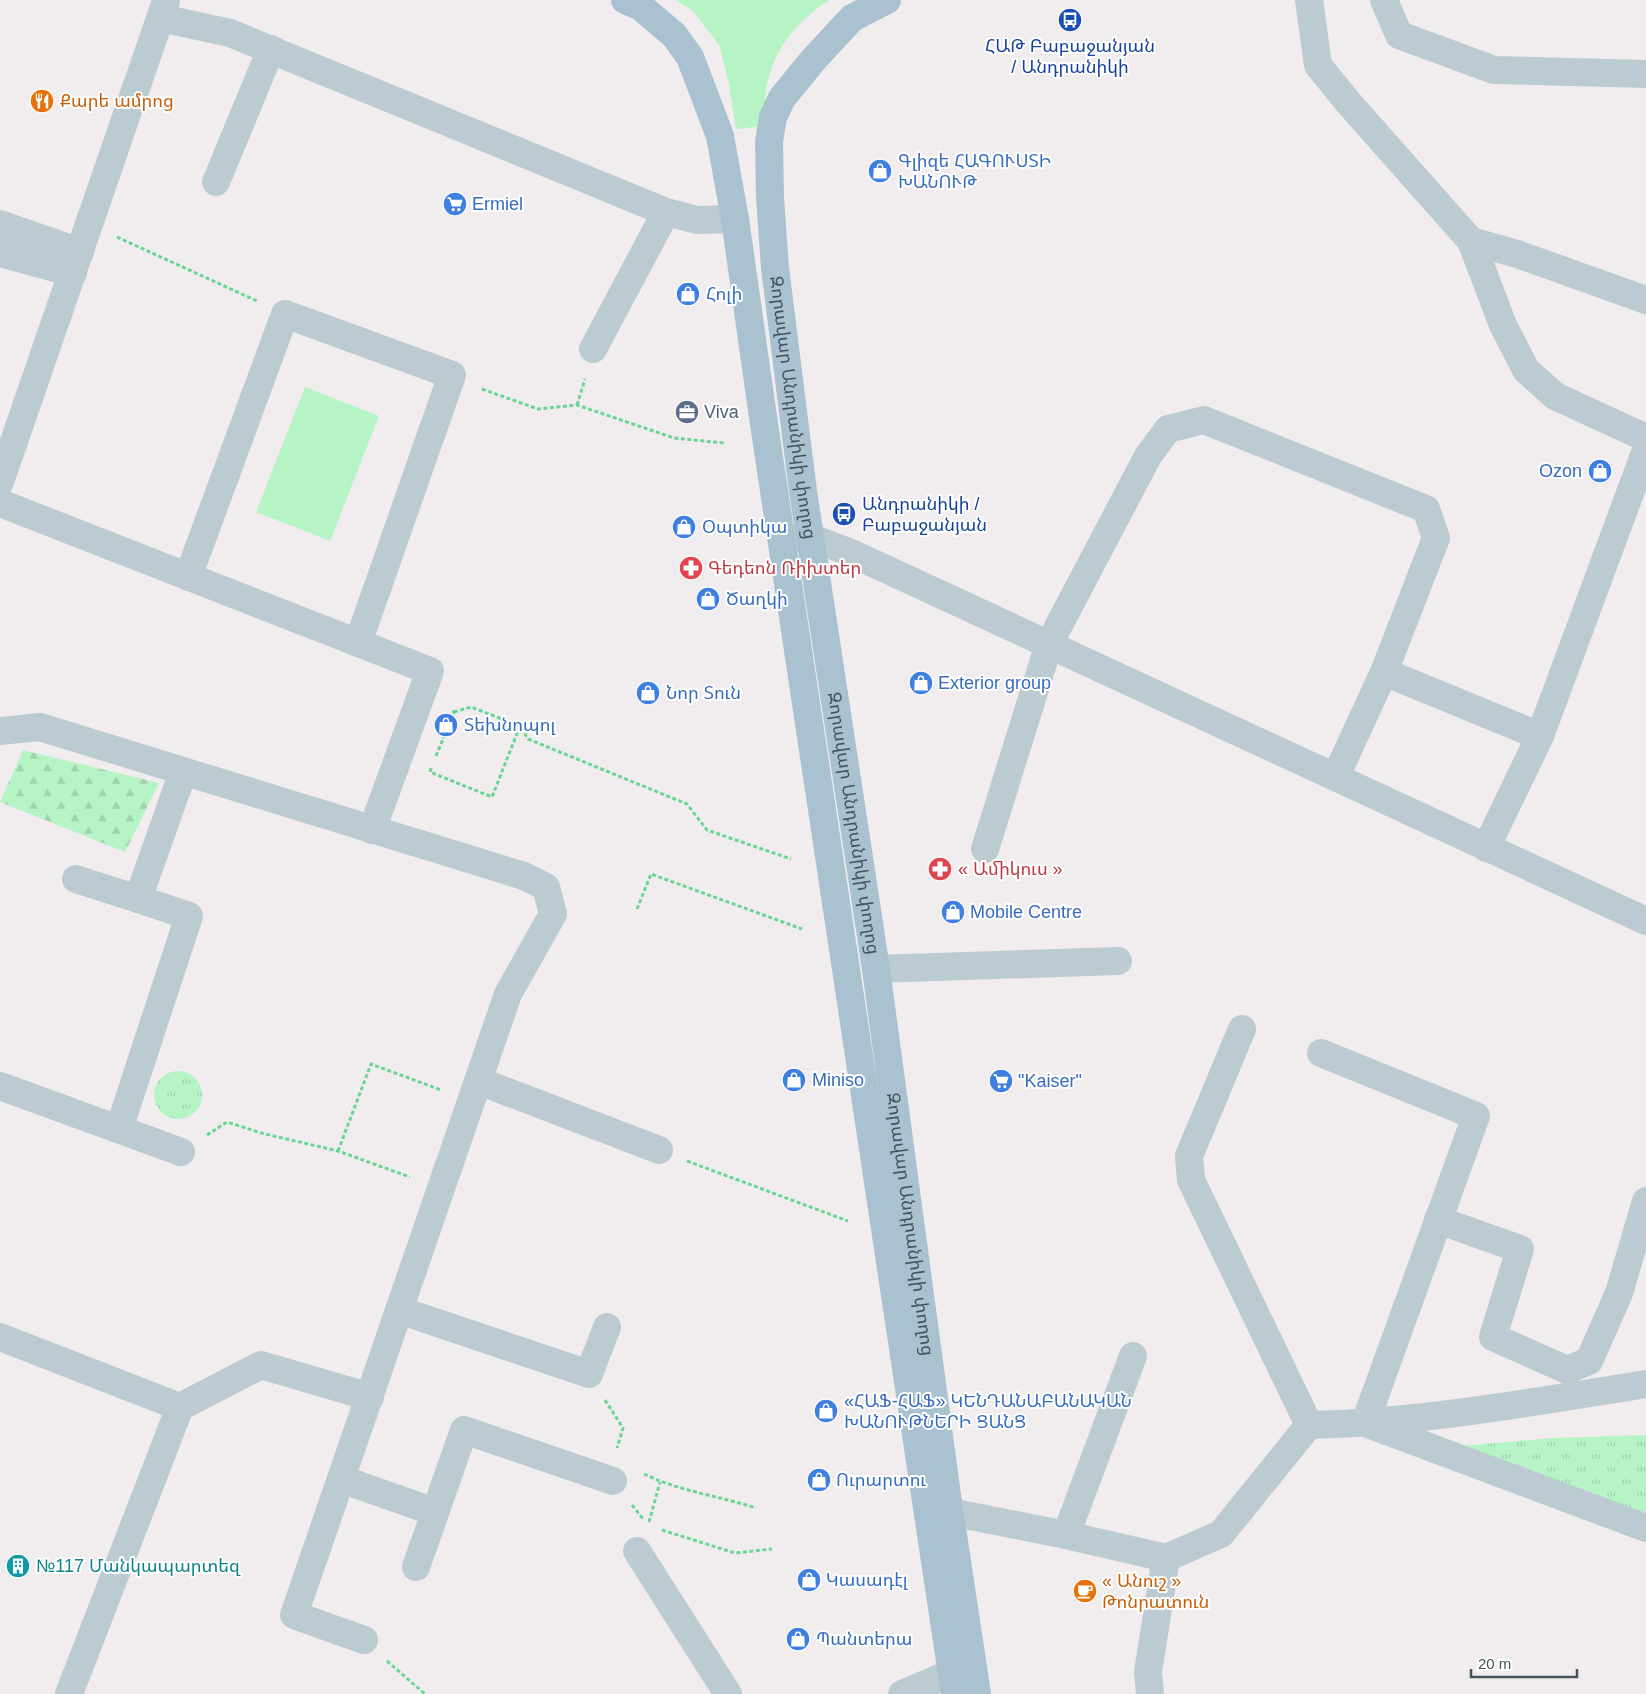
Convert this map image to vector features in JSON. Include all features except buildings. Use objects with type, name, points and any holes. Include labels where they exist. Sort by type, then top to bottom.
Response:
[{"type":"main road","name":"Զորավար Անդրանիկի փողոց","points":[[625,0],[641,7],[674,35],[690,56],[720,136],[735,219],[782,540],[960,1677],[977,1694]]},
{"type":"main road","name":"Զորավար Անդրանիկի փողոց","points":[[887,0],[852,18],[814,59],[782,98],[772,117],[770,134],[770,196],[776,268],[810,537],[876,969],[950,1512],[960,1677]]},
{"type":"lane","points":[[1309,0],[1318,65],[1347,101],[1471,241],[1503,325],[1526,370],[1555,396],[1646,438]]},
{"type":"lane","points":[[1384,0],[1399,35],[1494,70],[1646,74]]},
{"type":"lane","points":[[0,482],[163,9],[230,32],[666,212],[697,220],[735,219]]},
{"type":"lane","points":[[216,182],[271,50]]},
{"type":"lane","points":[[593,349],[666,212]]},
{"type":"lane","points":[[0,224],[76,263]]},
{"type":"lane","points":[[1471,241],[1517,254],[1646,300]]},
{"type":"lane","points":[[0,253],[76,263]]},
{"type":"lane","points":[[188,577],[285,314],[452,374],[358,643]]},
{"type":"lane","points":[[985,849],[1049,644],[1148,456],[1168,430],[1204,420],[1426,509],[1436,538],[1384,672],[1336,776]]},
{"type":"lane","points":[[1486,848],[1540,736],[1646,450]]},
{"type":"lane","points":[[0,503],[430,671],[372,830]]},
{"type":"lane","points":[[782,540],[810,537],[850,552],[1646,921]]},
{"type":"lane","points":[[1384,672],[1540,736]]},
{"type":"lane","points":[[0,731],[40,727],[524,876],[546,887],[553,914],[508,994],[294,1616],[364,1640]]},
{"type":"lane","points":[[138,899],[183,772]]},
{"type":"lane","points":[[76,879],[188,916],[118,1129]]},
{"type":"lane","points":[[876,969],[1118,961]]},
{"type":"lane","points":[[1242,1029],[1189,1156],[1191,1180],[1309,1424]]},
{"type":"lane","points":[[1321,1053],[1476,1116],[1364,1423]]},
{"type":"lane","points":[[0,1086],[180,1152]]},
{"type":"lane","points":[[475,1091],[659,1150]]},
{"type":"lane","points":[[1438,1220],[1520,1249],[1494,1337],[1567,1370],[1589,1361],[1619,1293],[1646,1201]]},
{"type":"lane","points":[[399,1310],[589,1374],[607,1327]]},
{"type":"lane","points":[[0,1337],[180,1407]]},
{"type":"lane","points":[[1066,1536],[1133,1356]]},
{"type":"lane","points":[[69,1694],[180,1407],[261,1365],[370,1397]]},
{"type":"lane","points":[[1309,1424],[1364,1423],[1488,1409],[1646,1384]]},
{"type":"lane","points":[[1364,1423],[1646,1528]]},
{"type":"lane","points":[[950,1512],[1166,1558],[1222,1534],[1309,1424]]},
{"type":"lane","points":[[416,1568],[464,1430],[625,1476]]},
{"type":"lane","points":[[341,1479],[435,1512]]},
{"type":"lane","points":[[637,1551],[728,1694]]},
{"type":"lane","points":[[1150,1694],[1148,1672],[1166,1558]]},
{"type":"lane","points":[[902,1694],[960,1677]]},
{"type":"path","points":[[90,224],[285,314]]},
{"type":"path","points":[[452,374],[466,383],[538,409],[577,405],[674,438],[724,443]]},
{"type":"path","points":[[430,671],[454,712]]},
{"type":"path","points":[[454,712],[471,707],[520,726],[528,739],[687,804],[707,830],[791,859]]},
{"type":"path","points":[[454,712],[430,772],[492,797],[520,726]]},
{"type":"path","points":[[637,909],[651,874],[802,929]]},
{"type":"path","points":[[338,1151],[371,1064],[475,1091]]},
{"type":"path","points":[[180,1152],[228,1122],[261,1133],[338,1151],[442,1188]]},
{"type":"path","points":[[659,1150],[848,1222]]},
{"type":"path","points":[[589,1374],[622,1428],[616,1452]]},
{"type":"path","points":[[625,1476],[648,1525],[660,1482]]},
{"type":"path","points":[[625,1476],[660,1482],[756,1508]]},
{"type":"path","points":[[657,1528],[735,1553],[772,1549]]},
{"type":"path","points":[[364,1640],[425,1694]]},
{"type":"green space","points":[[676,0],[830,0],[809,15],[783,44],[772,67],[767,85],[764,126],[736,129],[728,79],[719,45],[693,11]]},
{"type":"green space","points":[[305,387],[379,416],[330,541],[256,512]]},
{"type":"green space","points":[[23,750],[159,783],[125,852],[0,802]]},
{"type":"green space","points":[[173,1071],[183,1071],[192,1075],[198,1081],[201,1086],[201,1104],[192,1115],[183,1119],[173,1119],[164,1115],[158,1109],[154,1100],[154,1090],[158,1081],[164,1075]]},
{"type":"green space","points":[[1646,1435],[1646,1519],[1450,1447],[1552,1438]]},
{"type":"place","name":"ՀԱԹ Բաբաջանյան / Անդրանիկի","points":[[1070,20]]},
{"type":"place","name":"Քարե ամրոց","points":[[42,101]]},
{"type":"place","name":"Գլիզե ՀԱԳՈՒՍՏԻ ԽԱՆՈՒԹ","points":[[880,171]]},
{"type":"place","name":"Ermiel","points":[[455,204]]},
{"type":"place","name":"Հոլի","points":[[688,294]]},
{"type":"place","name":"Viva","points":[[687,412]]},
{"type":"place","name":"Ozon","points":[[1600,471]]},
{"type":"place","name":"Անդրանիկի / Բաբաջանյան","points":[[844,514]]},
{"type":"place","name":"Օպտիկա","points":[[684,527]]},
{"type":"place","name":"Գեդեոն Ռիխտեր","points":[[691,568]]},
{"type":"place","name":"Ծաղկի","points":[[708,599]]},
{"type":"place","name":"Exterior group","points":[[921,683]]},
{"type":"place","name":"Նոր Տուն","points":[[648,693]]},
{"type":"place","name":"Տեխնոպոլ","points":[[446,725]]},
{"type":"place","name":"« Ամիկուս »","points":[[940,869]]},
{"type":"place","name":"Mobile Centre","points":[[953,912]]},
{"type":"place","name":"Miniso","points":[[794,1080]]},
{"type":"place","name":"\"Kaiser\"","points":[[1001,1081]]},
{"type":"place","name":"«ՀԱՖ-ՀԱՖ» ԿԵՆԴԱՆԱԲԱՆԱԿԱՆ ԽԱՆՈՒԹՆԵՐԻ ՑԱՆՑ","points":[[826,1411]]},
{"type":"place","name":"Ուրարտու","points":[[819,1480]]},
{"type":"place","name":"№117 Մանկապարտեզ","points":[[18,1566]]},
{"type":"place","name":"Կասադէլ","points":[[809,1580]]},
{"type":"place","name":"« Անուշ » Թոնրատուն","points":[[1085,1591]]},
{"type":"place","name":"Պանտերա","points":[[798,1639]]}]
